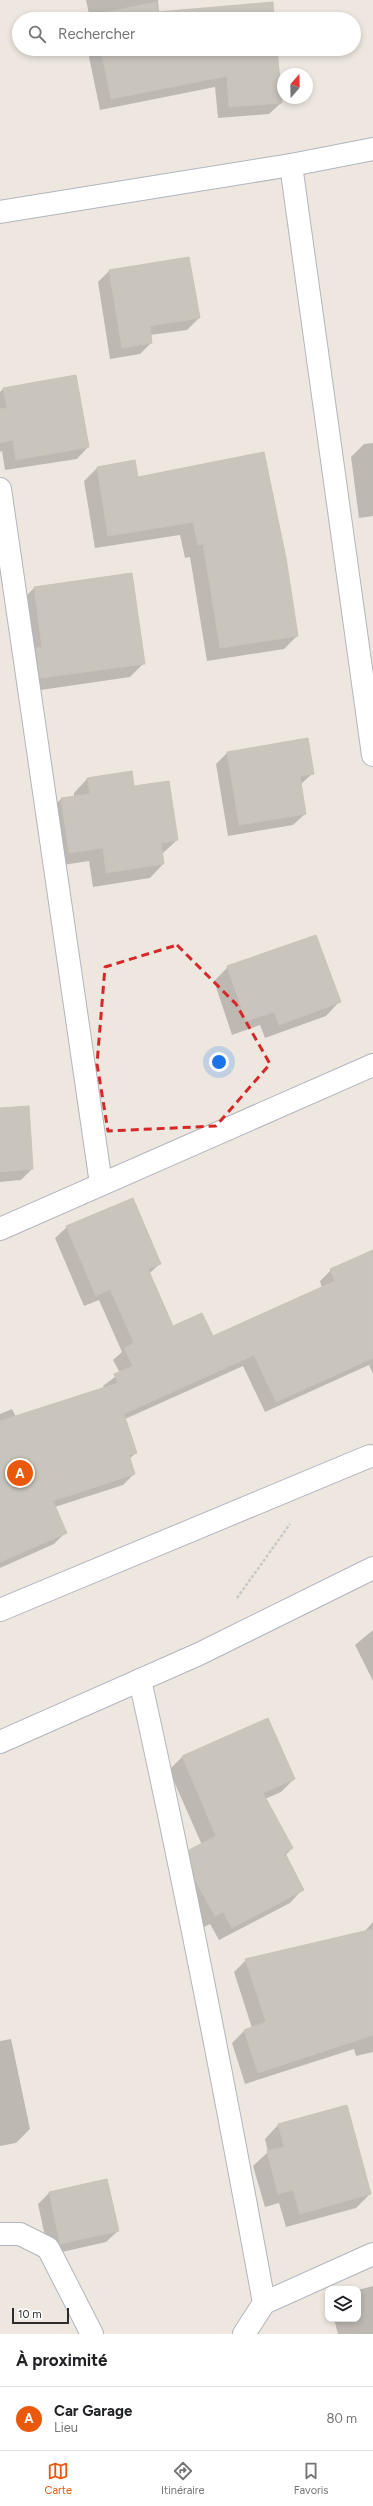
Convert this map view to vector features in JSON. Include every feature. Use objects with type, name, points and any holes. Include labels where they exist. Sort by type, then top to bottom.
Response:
[{"type":"street","points":[[0,212],[291,165],[373,149]]},
{"type":"street","points":[[291,165],[373,755]]},
{"type":"street","points":[[0,489],[102,1184]]},
{"type":"street","points":[[0,1229],[373,1066]]},
{"type":"street","points":[[0,1610],[370,1456]]},
{"type":"street","points":[[0,1742],[199,1654],[373,1568]]},
{"type":"street","points":[[140,1680],[181,1864],[264,2303]]},
{"type":"street","points":[[0,2234],[20,2234],[48,2248],[92,2334]]},
{"type":"street","points":[[244,2334],[264,2303],[373,2254]]},
{"type":"path","points":[[235,1602],[295,1519]]},
{"type":"highlighted area","points":[[177,945],[236,1004],[270,1064],[216,1126],[108,1131],[97,1064],[105,967]]},
{"type":"building","points":[[156,2],[158,12],[107,12]]},
{"type":"building","points":[[273,2],[274,12],[158,12]]},
{"type":"building","points":[[102,56],[278,56],[279,68],[277,68],[277,103],[229,107],[227,76],[111,99]]},
{"type":"building","points":[[189,257],[200,318],[150,326],[152,343],[122,348],[109,270]]},
{"type":"building","points":[[76,375],[89,447],[16,460],[13,440],[0,443],[0,409],[7,408],[3,388]]},
{"type":"building","points":[[264,452],[286,558],[298,636],[220,648],[203,544],[198,545],[193,522],[108,536],[97,467],[135,460],[138,477]]},
{"type":"building","points":[[132,573],[145,664],[40,678],[36,648],[42,647],[34,587]]},
{"type":"building","points":[[308,738],[314,774],[300,776],[306,814],[239,825],[227,752]]},
{"type":"building","points":[[132,771],[134,786],[169,781],[178,840],[161,843],[164,864],[106,873],[103,848],[69,853],[61,798],[90,794],[87,778]]},
{"type":"building","points":[[316,935],[341,1002],[279,1025],[274,1012],[246,1021],[227,966]]},
{"type":"building","points":[[29,1106],[33,1169],[0,1172],[0,1108]]},
{"type":"building","points":[[133,1198],[161,1264],[148,1269],[173,1326],[202,1313],[213,1336],[335,1281],[330,1269],[373,1250],[373,1358],[276,1402],[254,1355],[124,1414],[137,1453],[129,1455],[135,1474],[53,1501],[67,1533],[0,1562],[0,1421],[118,1383],[114,1374],[133,1366],[124,1348],[134,1343],[110,1289],[96,1296],[66,1226]]},
{"type":"building","points":[[268,1718],[295,1779],[263,1793],[293,1848],[285,1853],[304,1890],[232,1928],[223,1912],[215,1916],[195,1880],[189,1850],[216,1836],[182,1756]]},
{"type":"building","points":[[373,1929],[373,2035],[258,2073],[244,2030],[266,2022],[245,1959]]},
{"type":"building","points":[[347,2105],[371,2194],[300,2214],[293,2190],[278,2194],[267,2151],[284,2147],[278,2124]]},
{"type":"building","points":[[107,2179],[119,2231],[60,2244],[49,2192]]},
{"type":"place","name":"Car Garage","points":[[20,1473]]}]
